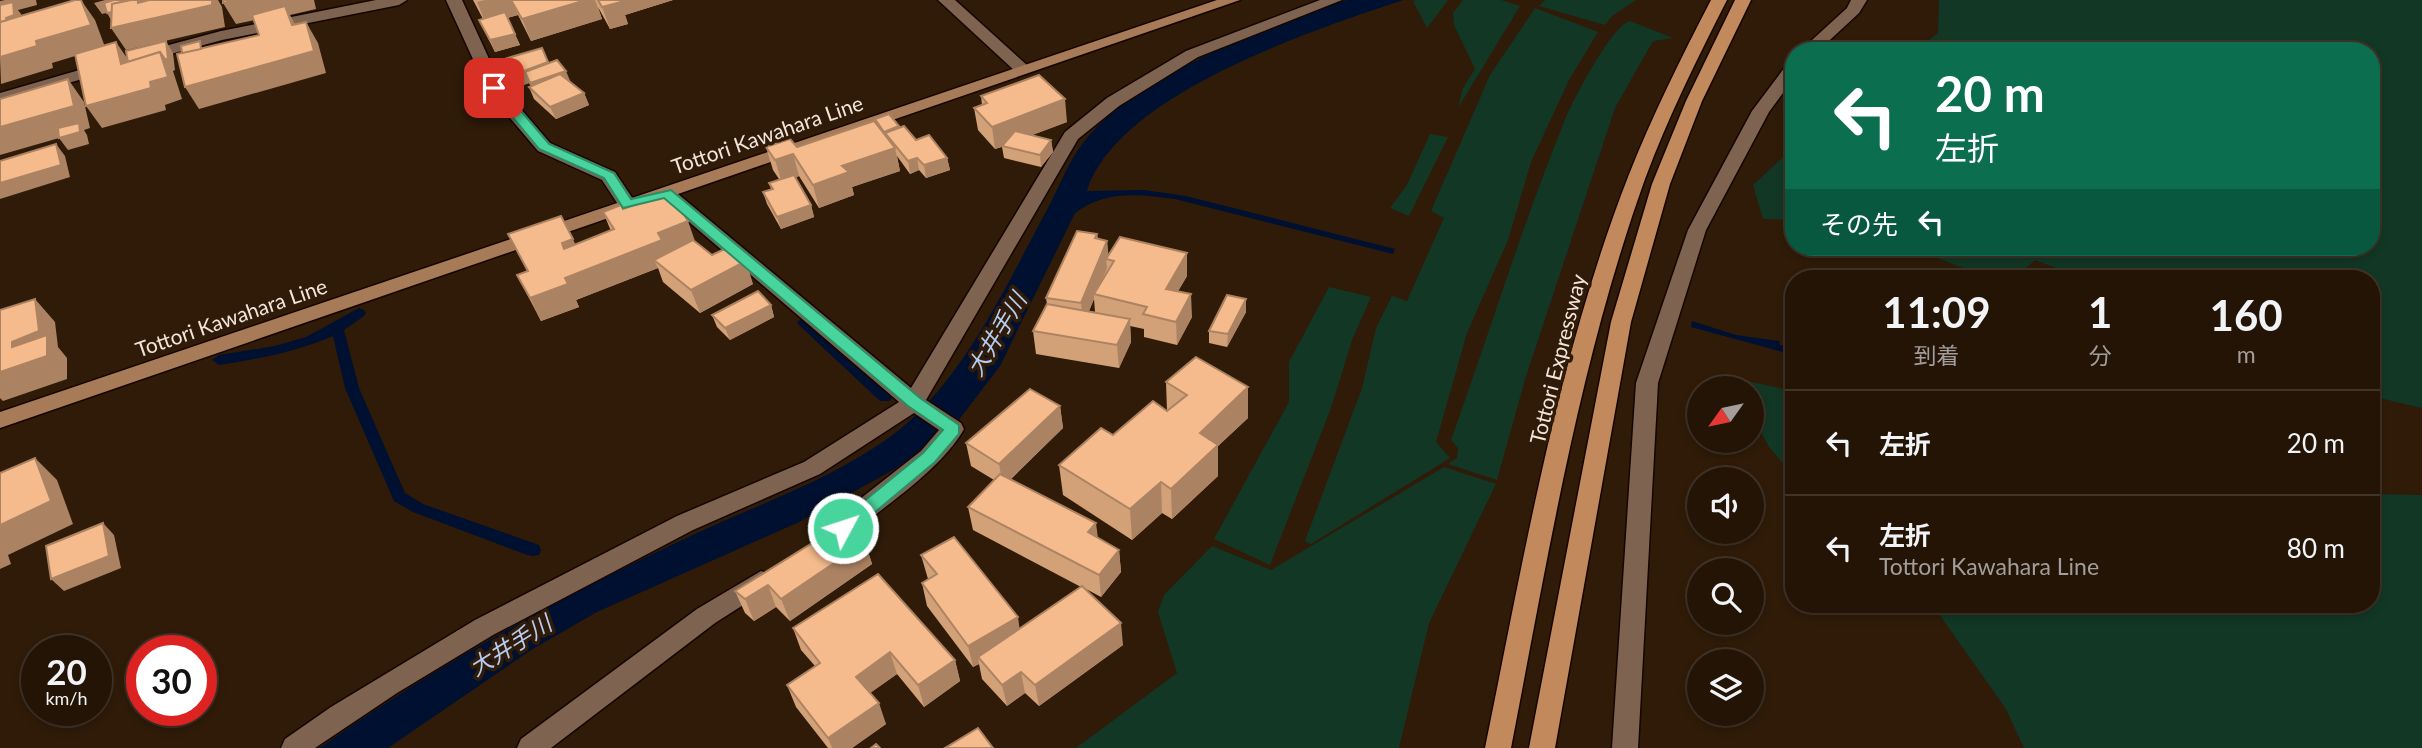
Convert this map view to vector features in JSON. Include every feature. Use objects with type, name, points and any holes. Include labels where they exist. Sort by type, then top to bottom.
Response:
[{"type":"highway","name":"Tottori Expressway","points":[[1498,748],[1553,477],[1591,312],[1635,176],[1669,95],[1719,0]]},
{"type":"highway","points":[[1542,748],[1621,322],[1661,184],[1694,101],[1744,0]]},
{"type":"main road","name":"Tottori Kawahara Line","points":[[0,420],[1022,69],[1232,0]]},
{"type":"street","points":[[0,98],[221,36],[399,0]]},
{"type":"street","points":[[454,0],[494,88],[544,147],[609,176],[628,205]]},
{"type":"street","points":[[946,0],[1022,69]]},
{"type":"street","points":[[294,748],[337,716],[451,645],[563,583],[710,511],[810,469],[914,402],[1071,136],[1113,102],[1192,54],[1334,0]]},
{"type":"street","points":[[1818,42],[1854,10],[1859,0]]},
{"type":"street","points":[[1625,748],[1647,383],[1697,230],[1761,111],[1785,78]]},
{"type":"street","points":[[666,193],[914,402],[953,429],[929,457],[843,528],[809,550]]},
{"type":"street","points":[[530,748],[706,616],[786,565]]},
{"type":"green space","points":[[1448,0],[1427,28],[1413,1]]},
{"type":"green space","points":[[1463,0],[1501,0],[1520,6],[1458,108],[1463,88],[1475,69],[1454,25],[1453,13]]},
{"type":"green space","points":[[1545,0],[1636,0],[1612,16],[1605,25],[1539,6]]},
{"type":"green space","points":[[1939,0],[2422,0],[2422,408],[2380,398],[2380,270],[2061,270],[2035,260],[2024,270],[1971,270],[1935,256],[2380,256],[2380,42],[1926,42],[1938,33]]},
{"type":"green space","points":[[1535,8],[1598,32],[1569,80],[1531,162],[1508,240],[1467,333],[1436,442],[1450,458],[1311,544],[1305,541],[1362,388],[1376,328],[1392,296],[1407,301],[1444,218],[1431,211],[1490,75]]},
{"type":"green space","points":[[1630,21],[1673,38],[1653,41],[1615,108],[1526,376],[1497,480],[1448,464],[1457,458],[1458,448],[1451,440],[1564,122],[1603,50],[1622,26]]},
{"type":"green space","points":[[1430,134],[1448,137],[1409,216],[1390,208],[1407,185]]},
{"type":"green space","points":[[1785,155],[1785,220],[1763,219],[1753,185]]},
{"type":"green space","points":[[1329,287],[1371,297],[1352,340],[1331,408],[1270,565],[1214,539],[1289,402],[1289,362]]},
{"type":"green space","points":[[1764,385],[1785,389],[1785,466],[1764,438]]},
{"type":"green space","points":[[1444,467],[1496,484],[1429,623],[1399,748],[1076,748],[1177,673],[1158,612],[1164,595],[1212,546],[1271,570]]},
{"type":"green space","points":[[2380,494],[2422,495],[2422,748],[2024,748],[2006,709],[1938,613],[2380,613]]},
{"type":"water","name":"大井手川","points":[[1346,0],[1403,0],[1272,48],[1223,70],[1177,96],[1137,124],[1106,156],[1087,191],[1144,190],[1186,196],[1395,249],[1393,254],[1175,199],[1123,196],[1098,200],[1075,213],[1000,366],[958,421],[902,465],[799,522],[597,612],[531,650],[388,748],[320,748],[452,662],[543,610],[684,539],[815,480],[890,437],[916,416],[961,362],[999,299],[1073,157],[1106,118],[1135,95],[1204,57]]},
{"type":"water","points":[[1692,321],[1736,335],[1779,341],[1780,345],[1785,346],[1785,353],[1691,327]]},
{"type":"building","points":[[81,0],[91,25],[36,41],[37,46],[0,57],[0,22]]},
{"type":"building","points":[[131,0],[112,4],[112,12],[107,13],[104,3]]},
{"type":"building","points":[[138,0],[138,3],[149,0],[212,0],[212,5],[111,28],[112,4]]},
{"type":"building","points":[[511,0],[586,0],[522,19]]},
{"type":"building","points":[[598,0],[620,0],[621,2],[602,7]]},
{"type":"building","points":[[13,2],[14,15],[0,22],[0,5]]},
{"type":"building","points":[[285,6],[292,25],[306,22],[314,51],[185,87],[177,54],[259,35],[252,15]]},
{"type":"building","points":[[505,12],[515,34],[490,40],[479,20]]},
{"type":"building","points":[[166,41],[168,59],[160,52],[128,62],[126,51]]},
{"type":"building","points":[[200,41],[201,49],[182,53],[181,46]]},
{"type":"building","points":[[116,42],[121,64],[160,52],[168,77],[150,82],[151,88],[86,106],[75,54]]},
{"type":"building","points":[[542,48],[548,62],[513,75],[504,59]]},
{"type":"building","points":[[557,60],[566,71],[530,83],[525,72]]},
{"type":"building","points":[[560,74],[584,93],[550,107],[529,87]]},
{"type":"building","points":[[1039,75],[1065,99],[992,127],[974,108],[987,103],[981,96]]},
{"type":"building","points":[[68,79],[74,106],[0,127],[0,99]]},
{"type":"building","points":[[889,114],[899,126],[884,132],[875,119]]},
{"type":"building","points":[[874,121],[895,148],[842,166],[849,172],[813,185],[793,154],[775,160],[766,147],[790,139],[797,147]]},
{"type":"building","points":[[79,123],[80,132],[59,138],[58,128]]},
{"type":"building","points":[[904,126],[916,140],[929,135],[947,158],[924,165],[917,158],[908,161],[885,133]]},
{"type":"building","points":[[1015,131],[1051,140],[1040,155],[1002,146]]},
{"type":"building","points":[[56,144],[61,165],[0,183],[0,161]]},
{"type":"building","points":[[794,175],[811,205],[777,217],[763,192],[773,189],[769,183]]},
{"type":"building","points":[[670,192],[688,221],[658,233],[662,240],[565,278],[568,284],[530,298],[517,275],[528,271],[508,234],[561,216],[573,239],[562,243],[564,249],[614,229],[603,212],[621,205],[623,209]]},
{"type":"building","points":[[1077,231],[1097,234],[1095,238],[1107,241],[1081,303],[1046,298]]},
{"type":"building","points":[[1120,237],[1187,253],[1166,289],[1191,294],[1176,322],[1143,314],[1147,307],[1094,294],[1114,261],[1106,259]]},
{"type":"building","points":[[693,240],[712,255],[729,247],[746,261],[691,290],[654,260]]},
{"type":"building","points":[[758,291],[771,305],[725,328],[712,315]]},
{"type":"building","points":[[1227,295],[1246,299],[1228,334],[1209,331]]},
{"type":"building","points":[[35,299],[39,331],[12,342],[12,347],[47,335],[47,356],[0,372],[0,310]]},
{"type":"building","points":[[1047,304],[1130,319],[1117,345],[1033,331]]},
{"type":"building","points":[[1196,357],[1248,387],[1200,433],[1218,445],[1171,489],[1161,482],[1130,509],[1059,465],[1101,428],[1113,435],[1153,401],[1167,411],[1187,395],[1166,382]]},
{"type":"building","points":[[1030,389],[1060,406],[999,464],[966,443]]},
{"type":"building","points":[[35,458],[51,501],[0,525],[0,473]]},
{"type":"building","points":[[1000,474],[1096,523],[1088,532],[1119,550],[1099,575],[968,507]]},
{"type":"building","points":[[846,522],[865,542],[781,599],[768,585],[745,599],[735,591]]},
{"type":"building","points":[[103,523],[109,556],[51,579],[46,546]]},
{"type":"building","points":[[954,537],[1018,617],[968,646],[922,583],[937,574],[921,555]]},
{"type":"building","points":[[878,574],[955,660],[918,685],[890,652],[856,677],[879,703],[828,738],[787,685],[820,663],[793,628]]},
{"type":"building","points":[[1082,586],[1121,623],[1035,685],[1021,672],[1002,685],[978,657]]},
{"type":"building","points":[[978,728],[993,748],[945,748]]},
{"type":"waterway","points":[[219,360],[293,346],[327,333],[359,313]]},
{"type":"waterway","points":[[804,322],[885,397]]},
{"type":"waterway","points":[[339,333],[352,388],[399,497],[418,508],[533,550]]},
{"type":"route","points":[[494,88],[544,147],[609,176],[628,205],[666,193],[914,402],[953,429],[929,457],[843,528]]}]
